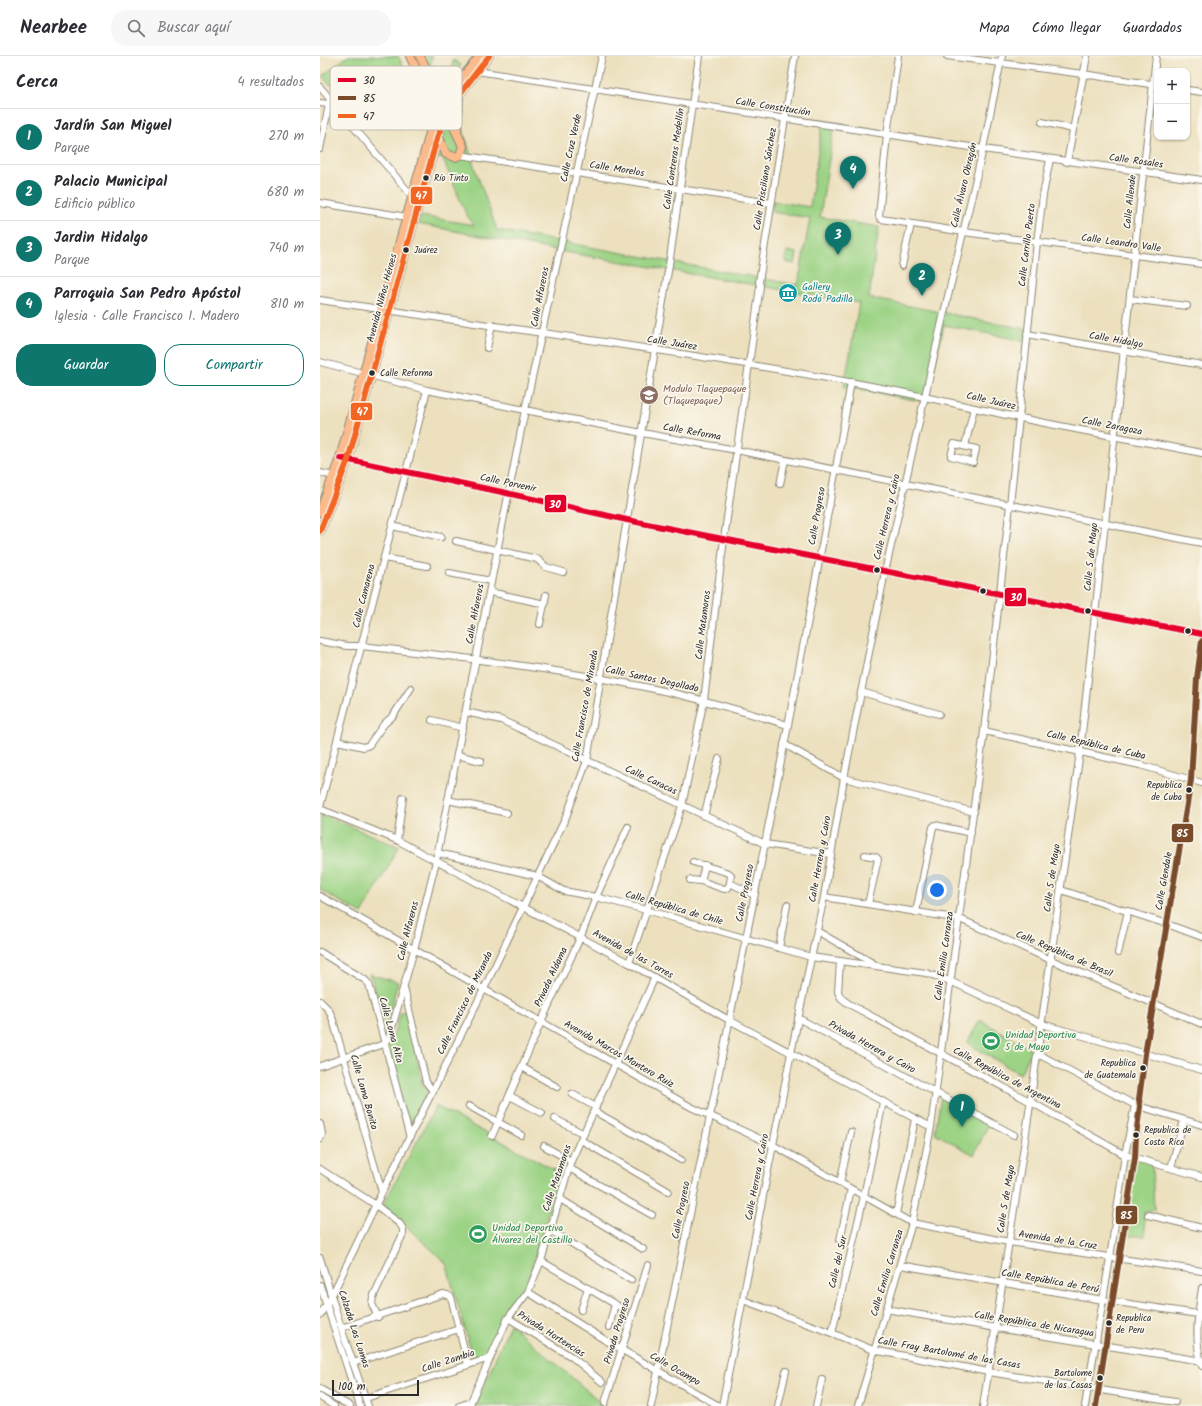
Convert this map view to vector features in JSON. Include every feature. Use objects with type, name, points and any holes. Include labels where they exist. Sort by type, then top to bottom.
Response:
[{"type":"main road","points":[[410,56],[415,66]]},
{"type":"main road","points":[[420,56],[425,66]]},
{"type":"main road","name":"Avenida Niños Héroes","points":[[463,77],[480,56]]},
{"type":"main road","name":"Avenida Niños Héroes","points":[[462,91],[489,56]]},
{"type":"main road","name":"Avenida Niños Héroes","points":[[385,310],[412,196],[431,130]]},
{"type":"main road","points":[[436,130],[446,154],[455,157],[460,154],[463,146],[455,130]]},
{"type":"main road","name":"Avenida Niños Héroes","points":[[320,531],[344,459],[385,310],[440,130]]},
{"type":"main road","name":"Avenida Niños Héroes","points":[[320,512],[344,459]]},
{"type":"street","name":"Calle Cruz Verde","points":[[560,245],[602,56]]},
{"type":"street","name":"Calle Contreras Medellín","points":[[669,265],[699,56]]},
{"type":"street","name":"Calle Prisciliano Sánchez","points":[[759,282],[795,56]]},
{"type":"street","points":[[898,56],[887,135],[880,219],[1037,242]]},
{"type":"street","points":[[947,56],[1154,85]]},
{"type":"street","name":"Calle Álvaro Obregón","points":[[943,317],[983,149],[1002,56]]},
{"type":"street","points":[[1067,162],[1087,56]]},
{"type":"street","name":"Calle Allende","points":[[1156,56],[1156,68]]},
{"type":"street","name":"Calle Constitución","points":[[477,71],[1067,162]]},
{"type":"street","points":[[320,87],[329,102],[320,149]]},
{"type":"street","points":[[1190,90],[1202,92]]},
{"type":"street","name":"Calle Allende","points":[[1124,351],[1143,172],[1154,92]]},
{"type":"street","points":[[320,103],[329,102]]},
{"type":"street","points":[[1042,122],[1073,129]]},
{"type":"street","points":[[354,130],[412,196]]},
{"type":"street","name":"Calle Morelos","points":[[460,154],[771,203]]},
{"type":"street","name":"Calle Carrillo Puerto","points":[[1027,334],[1043,195],[1050,159]]},
{"type":"street","name":"Calle Rosales","points":[[1067,162],[1202,180]]},
{"type":"street","points":[[320,203],[407,217]]},
{"type":"street","points":[[902,266],[910,224]]},
{"type":"street","name":"Calle Leandro Valle","points":[[1037,242],[1202,264]]},
{"type":"street","name":"Calle Alfareros","points":[[384,1044],[389,1038],[404,986],[438,853],[490,592],[508,493],[560,245]]},
{"type":"street","name":"Calle Francisco de Miranda","points":[[320,1315],[332,1295],[484,989],[566,817],[587,761],[669,265]]},
{"type":"street","name":"Calle Matamoros","points":[[629,963],[682,806],[704,700],[736,450],[760,286],[759,282]]},
{"type":"street","points":[[1130,299],[1187,306]]},
{"type":"street","name":"Calle Juárez","points":[[320,300],[542,332],[851,382],[925,396],[1019,418]]},
{"type":"street","name":"Calle Herrera y Cairo","points":[[721,1406],[798,1018],[824,897],[844,778],[885,572],[943,317]]},
{"type":"street","points":[[488,348],[492,325]]},
{"type":"street","name":"Calle Hidalgo","points":[[1027,334],[1202,365]]},
{"type":"street","name":"Calle Emilio Carranza","points":[[858,1406],[912,1223],[931,1127],[984,731],[1010,505],[1027,334]]},
{"type":"street","name":"Calle 5 de Mayo","points":[[983,1406],[1004,1283],[1031,1102],[1080,752],[1124,351]]},
{"type":"street","name":"Calle Reforma","points":[[320,362],[427,390],[1202,543]]},
{"type":"street","name":"Calle Progreso","points":[[652,1406],[788,725],[820,559],[851,382]]},
{"type":"street","name":"Calle Camarena","points":[[320,808],[427,390]]},
{"type":"street","points":[[965,446],[974,408]]},
{"type":"street","name":"Calle Zaragoza","points":[[1019,418],[1202,453]]},
{"type":"street","name":"Calle Porvenir","points":[[344,459],[508,493],[627,520],[1202,634]]},
{"type":"street","points":[[780,484],[785,460]]},
{"type":"street","points":[[320,473],[335,476]]},
{"type":"street","points":[[392,526],[440,537]]},
{"type":"street","points":[[456,541],[537,559],[546,567],[563,572]]},
{"type":"street","points":[[384,558],[427,566]]},
{"type":"street","points":[[449,573],[492,581]]},
{"type":"street","points":[[490,592],[545,604]]},
{"type":"street","points":[[540,624],[546,596]]},
{"type":"street","name":"Calle Santos Degollado","points":[[320,641],[348,646],[361,646],[476,659],[601,679],[704,700],[788,725]]},
{"type":"street","name":"Calle Glendale","points":[[1096,1406],[1135,1158],[1138,1103],[1145,1054],[1191,780],[1202,641]]},
{"type":"street","points":[[337,741],[364,747],[370,745],[384,724],[393,716],[411,688]]},
{"type":"street","points":[[861,692],[940,714]]},
{"type":"street","name":"Calle Caracas","points":[[466,712],[501,720],[764,844],[831,854]]},
{"type":"street","points":[[432,720],[463,728]]},
{"type":"street","name":"Calle República de Cuba","points":[[984,731],[1140,765],[1202,783]]},
{"type":"street","points":[[784,744],[844,778],[974,812]]},
{"type":"street","points":[[457,755],[480,761]]},
{"type":"street","points":[[704,816],[719,759]]},
{"type":"street","points":[[397,840],[403,798]]},
{"type":"street","points":[[448,800],[507,813]]},
{"type":"street","name":"Avenida de las Torres","points":[[320,808],[397,840],[580,936],[729,1020],[931,1127]]},
{"type":"street","points":[[916,912],[933,827],[935,825],[971,833]]},
{"type":"street","name":"Privada Aldama","points":[[492,1136],[628,827]]},
{"type":"street","name":"Calle República de Chile","points":[[438,853],[538,876],[564,890],[646,910],[811,957],[926,973],[950,981],[1042,1024],[1202,1070]]},
{"type":"street","points":[[865,855],[876,857],[878,859],[868,904]]},
{"type":"street","points":[[690,880],[726,889],[730,883],[730,874],[693,862]]},
{"type":"street","points":[[701,882],[705,865]]},
{"type":"street","points":[[730,883],[754,895]]},
{"type":"street","points":[[1061,890],[1128,911],[1202,937]]},
{"type":"street","name":"Avenida Marcos Montero Ruiz","points":[[320,896],[710,1116],[773,1145],[912,1223]]},
{"type":"street","name":"Calle República de Brasil","points":[[824,897],[960,919],[1051,960],[1202,1024]]},
{"type":"street","points":[[779,948],[787,905]]},
{"type":"street","points":[[1118,953],[1128,911]]},
{"type":"street","points":[[817,931],[879,967]]},
{"type":"street","name":"Calle Loma Alta","points":[[320,952],[367,981],[410,1138]]},
{"type":"street","name":"Calle República de Argentina","points":[[840,962],[838,992],[841,998],[849,1004],[1031,1102],[1125,1155],[1202,1177]]},
{"type":"street","name":"Calle Matamoros","points":[[470,1404],[508,1318],[528,1292],[540,1261],[571,1161],[655,977]]},
{"type":"street","name":"Calle Alfareros","points":[[404,986],[426,1082],[433,1091]]},
{"type":"street","name":"Calle Loma Bonita","points":[[320,1000],[327,1007],[331,1015],[382,1192]]},
{"type":"street","name":"Privada Herrera y Cairo","points":[[798,1018],[1014,1135]]},
{"type":"street","points":[[320,1066],[384,1044]]},
{"type":"street","points":[[1038,1054],[1138,1103],[1202,1125]]},
{"type":"street","points":[[522,1067],[557,1087]]},
{"type":"street","points":[[572,1094],[681,1160]]},
{"type":"street","points":[[510,1096],[542,1113]]},
{"type":"street","name":"Calle del Sur","points":[[832,1333],[864,1196],[883,1102]]},
{"type":"street","name":"Calle Glendale","points":[[1085,1406],[1110,1258],[1125,1155],[1138,1103]]},
{"type":"street","points":[[469,1106],[521,1135]]},
{"type":"street","points":[[555,1119],[584,1134]]},
{"type":"street","points":[[896,1214],[915,1119]]},
{"type":"street","points":[[1171,1168],[1184,1120]]},
{"type":"street","points":[[320,1124],[322,1134],[320,1139]]},
{"type":"street","points":[[840,1183],[851,1132]]},
{"type":"street","points":[[581,1140],[668,1191]]},
{"type":"street","points":[[544,1146],[571,1161]]},
{"type":"street","points":[[569,1168],[652,1215]]},
{"type":"street","points":[[320,1169],[376,1205],[400,1224],[403,1229],[403,1234],[373,1297],[372,1304],[378,1317]]},
{"type":"street","points":[[840,1240],[850,1189]]},
{"type":"street","points":[[560,1199],[643,1249]]},
{"type":"street","points":[[1148,1215],[1202,1228]]},
{"type":"street","name":"Avenida de la Cruz","points":[[912,1223],[1009,1242],[1202,1271]]},
{"type":"street","points":[[550,1230],[631,1280]]},
{"type":"street","name":"Calzada Las Lomas","points":[[320,1258],[341,1328],[368,1406]]},
{"type":"street","points":[[540,1261],[625,1310]]},
{"type":"street","name":"Privada Progreso","points":[[605,1403],[648,1265]]},
{"type":"street","name":"Calle República de Perú","points":[[900,1265],[1113,1302],[1198,1314]]},
{"type":"street","name":"Calzada Las Lomas","points":[[320,1285],[360,1406]]},
{"type":"street","points":[[581,1310],[588,1288]]},
{"type":"street","points":[[1201,1363],[1197,1336],[1198,1314],[1202,1288]]},
{"type":"street","name":"Calle Ocampo","points":[[528,1292],[621,1349],[721,1406]]},
{"type":"street","points":[[341,1328],[378,1317],[443,1294],[447,1295],[451,1297],[468,1365]]},
{"type":"street","name":"Calle Fray Bartolomé de las Casas","points":[[743,1300],[874,1350],[989,1372],[1175,1402]]},
{"type":"street","name":"Privada Progreso","points":[[609,1327],[614,1304]]},
{"type":"street","name":"Calle República de Nicaragua","points":[[886,1308],[1201,1363]]},
{"type":"street","name":"Privada Hortencias","points":[[508,1318],[572,1357],[602,1382]]},
{"type":"street","points":[[353,1363],[459,1329]]},
{"type":"street","name":"Calle Zambia","points":[[366,1398],[490,1358]]},
{"type":"street","points":[[778,1406],[786,1371]]},
{"type":"street","points":[[816,1406],[822,1379]]},
{"type":"street","points":[[320,1388],[350,1406]]},
{"type":"street","points":[[327,1393],[321,1400],[334,1406]]},
{"type":"street","points":[[459,1406],[470,1404]]},
{"type":"green space","points":[[348,56],[398,56],[403,66],[335,66]]},
{"type":"green space","points":[[426,56],[432,56],[430,66]]},
{"type":"green space","points":[[453,60],[461,65],[452,66]]},
{"type":"green space","points":[[330,70],[330,84],[329,84],[322,76]]},
{"type":"green space","points":[[822,125],[834,127],[820,217],[879,227],[869,298],[1026,329],[1025,341],[944,325],[926,402],[844,387],[859,303],[559,251],[418,224],[421,216],[474,225],[466,214],[443,159],[437,158],[444,130],[462,130],[462,126],[473,163],[497,230],[798,285],[810,218],[772,212],[773,201],[810,207]]},
{"type":"green space","points":[[787,251],[797,253],[795,264],[785,262]]},
{"type":"green space","points":[[321,814],[399,847],[362,914],[320,890]]},
{"type":"green space","points":[[369,974],[398,982],[388,1019],[384,1021],[381,1018],[372,980]]},
{"type":"green space","points":[[404,1011],[408,1014],[423,1086],[429,1090],[412,1121],[406,1118],[388,1046],[392,1039],[401,1012]]},
{"type":"green space","points":[[980,1020],[1032,1050],[1020,1074],[967,1043]]},
{"type":"green space","points":[[941,1096],[990,1121],[974,1155],[935,1133]]},
{"type":"green space","name":"Unidad Deportiva Álvarez del Castillo","points":[[436,1106],[560,1173],[525,1290],[504,1315],[487,1354],[473,1358],[446,1263],[383,1205]]},
{"type":"green space","points":[[1135,1159],[1152,1163],[1154,1210],[1144,1212],[1145,1236],[1123,1236]]},
{"type":"green space","points":[[331,1297],[366,1403],[361,1404],[327,1305]]},
{"type":"green space","points":[[510,1324],[605,1406],[475,1406]]},
{"type":"transit line","name":"47","points":[[462,91],[489,56]]},
{"type":"transit line","name":"47","points":[[320,531],[348,460],[440,130]]},
{"type":"transit line","name":"30","points":[[340,458],[627,520],[1202,634]]},
{"type":"transit line","name":"85","points":[[1096,1406],[1135,1158],[1140,1106],[1139,1099],[1145,1054],[1191,780],[1197,678],[1202,641]]},
{"type":"place","name":"Río Tinto","points":[[426,178]]},
{"type":"place","name":"Parroquia San Pedro Apóstol","points":[[853,189]]},
{"type":"place","name":"Juárez","points":[[406,250]]},
{"type":"place","name":"Jardin Hidalgo","points":[[838,255]]},
{"type":"place","name":"Gallery Rodó Padilla","points":[[788,293]]},
{"type":"place","name":"Palacio Municipal","points":[[922,296]]},
{"type":"place","name":"Calle Reforma","points":[[372,373]]},
{"type":"place","name":"Modulo Tlaquepaque (Tlaquepaque)","points":[[649,395]]},
{"type":"place","name":"Republica de Cuba","points":[[1189,790]]},
{"type":"place","name":"Unidad Deportiva 5 de Mayo","points":[[991,1041]]},
{"type":"place","name":"Republica de Guatemala","points":[[1143,1068]]},
{"type":"place","name":"Jardín San Miguel","points":[[962,1127]]},
{"type":"place","name":"Republica de Costa Rica","points":[[1136,1135]]},
{"type":"place","name":"Unidad Deportiva Álvarez del Castillo","points":[[478,1234]]},
{"type":"place","name":"Republica de Peru","points":[[1109,1323]]},
{"type":"place","name":"Bartolome de las Casas","points":[[1100,1378]]}]
